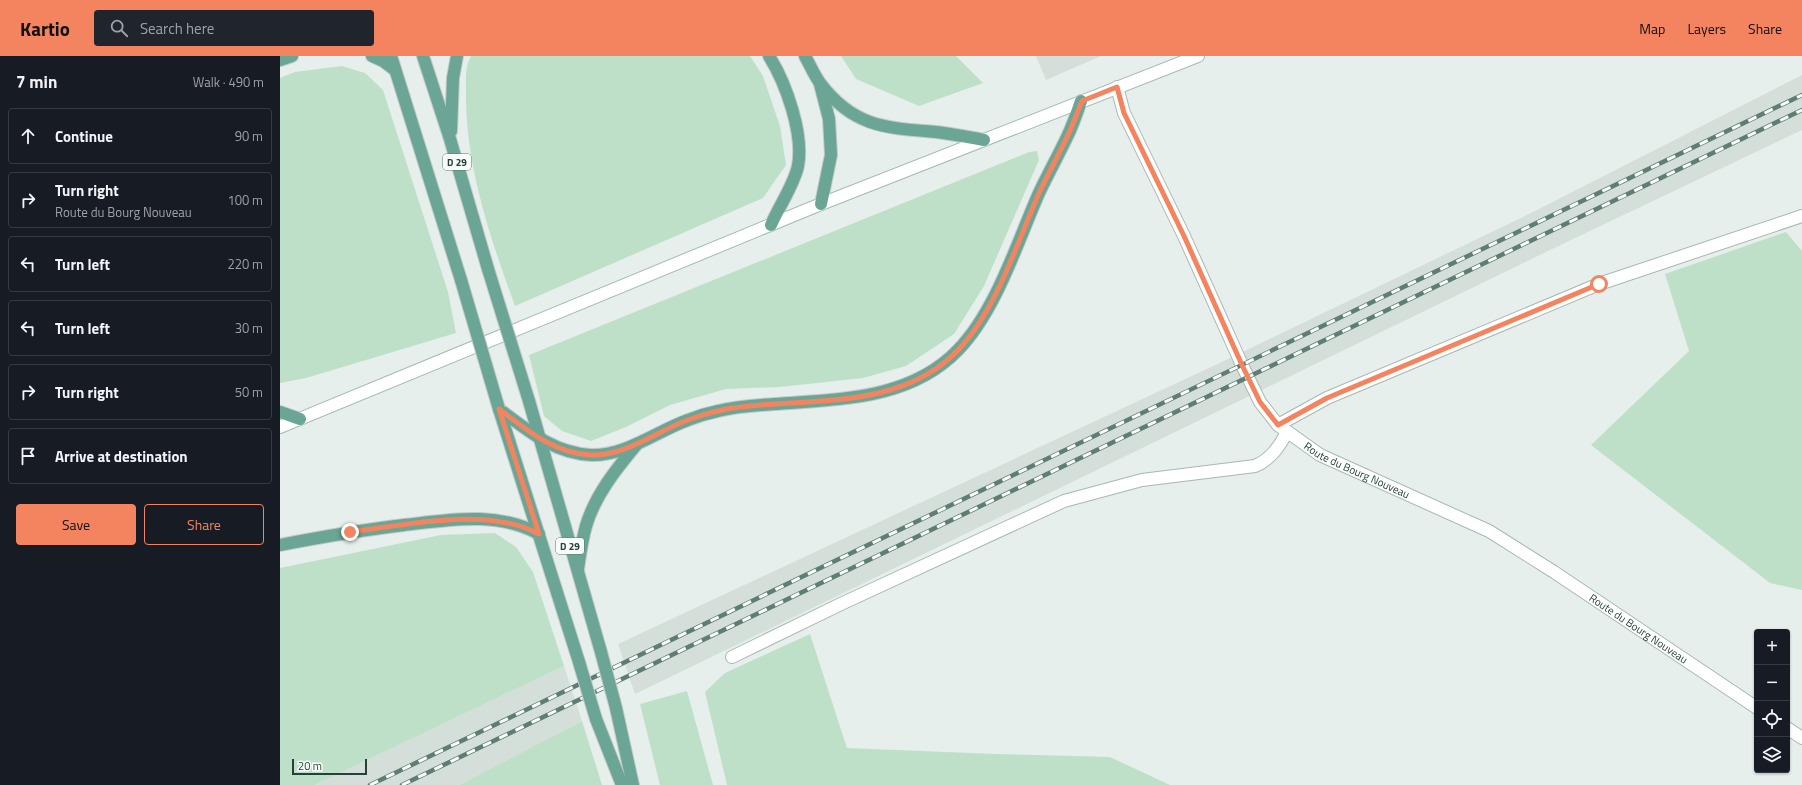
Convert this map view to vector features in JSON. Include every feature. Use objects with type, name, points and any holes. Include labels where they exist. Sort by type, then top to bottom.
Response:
[{"type":"main road","points":[[280,60],[292,56]]},
{"type":"main road","points":[[372,56],[383,61],[395,70]]},
{"type":"main road","name":"D 29","points":[[391,56],[596,719],[622,785]]},
{"type":"main road","name":"D 29","points":[[423,56],[450,139],[529,401],[601,652],[616,708],[633,785]]},
{"type":"main road","points":[[450,139],[453,78],[457,56]]},
{"type":"main road","points":[[769,56],[785,89],[795,121],[799,145],[798,167],[771,224]]},
{"type":"main road","points":[[805,56],[820,82],[842,106],[859,118],[879,126],[901,130],[937,133],[984,140]]},
{"type":"main road","points":[[820,82],[829,120],[831,155],[821,204]]},
{"type":"main road","points":[[499,409],[539,439],[572,452],[590,455],[602,454],[637,444],[688,420],[719,410],[741,406],[871,395],[892,390],[916,380],[939,366],[957,351],[977,328],[993,300],[1043,184],[1068,136],[1082,101]]},
{"type":"main road","points":[[280,412],[300,419]]},
{"type":"main road","points":[[578,572],[586,525],[616,469],[637,444]]},
{"type":"main road","points":[[280,545],[350,532],[467,519],[497,521],[516,525],[539,534]]},
{"type":"street","points":[[280,427],[771,224],[1198,56]]},
{"type":"street","name":"Route du Bourg Nouveau","points":[[1117,87],[1124,113],[1184,236],[1242,365],[1260,402],[1278,425],[1320,456],[1489,531],[1554,572],[1754,706]]},
{"type":"street","points":[[1278,425],[1327,398],[1592,287],[1802,216]]},
{"type":"street","points":[[732,657],[843,603],[1064,501],[1142,480],[1255,466],[1264,462],[1273,454],[1287,432]]},
{"type":"street","points":[[1790,730],[1802,738]]},
{"type":"shaded area","points":[[1036,56],[1101,56],[1046,80]]},
{"type":"shaded area","points":[[1802,75],[1802,130],[1548,251],[635,694],[618,644],[1226,360],[1531,213]]},
{"type":"shaded area","points":[[564,666],[582,721],[459,785],[315,785]]},
{"type":"green space","points":[[471,56],[750,56],[763,76],[780,126],[786,165],[763,198],[515,306],[488,227],[474,173],[467,119],[466,91],[466,73]]},
{"type":"green space","points":[[841,56],[956,56],[983,83],[919,106],[856,79]]},
{"type":"green space","points":[[342,66],[365,73],[383,90],[448,292],[456,333],[306,378],[280,383],[280,78],[295,72]]},
{"type":"green space","points":[[1037,151],[1039,160],[984,286],[954,334],[906,366],[863,378],[780,387],[726,389],[670,405],[626,427],[591,441],[562,431],[544,416],[529,355],[1029,152]]},
{"type":"green space","points":[[1786,232],[1802,251],[1802,590],[1770,583],[1591,445],[1689,351],[1665,274]]},
{"type":"green space","points":[[495,533],[516,547],[533,572],[564,666],[315,785],[280,785],[280,568],[441,535]]},
{"type":"green space","points":[[810,634],[847,748],[1110,757],[1170,785],[727,785],[705,692],[725,673]]},
{"type":"green space","points":[[687,691],[713,785],[660,785],[640,704]]},
{"type":"green space","points":[[582,721],[602,785],[459,785]]},
{"type":"railway","points":[[370,785],[1802,95]]},
{"type":"railway","points":[[402,785],[1802,110]]},
{"type":"route","points":[[350,532],[467,519],[497,521],[530,529],[539,534],[499,409],[539,439],[553,446],[572,452],[590,455],[602,454],[637,444],[688,420],[719,410],[741,406],[871,395],[892,390],[916,380],[939,366],[957,351],[977,328],[993,300],[1043,184],[1068,136],[1082,101],[1117,87],[1124,113],[1184,236],[1242,365],[1260,402],[1278,425],[1327,398],[1397,370],[1599,284]]}]
